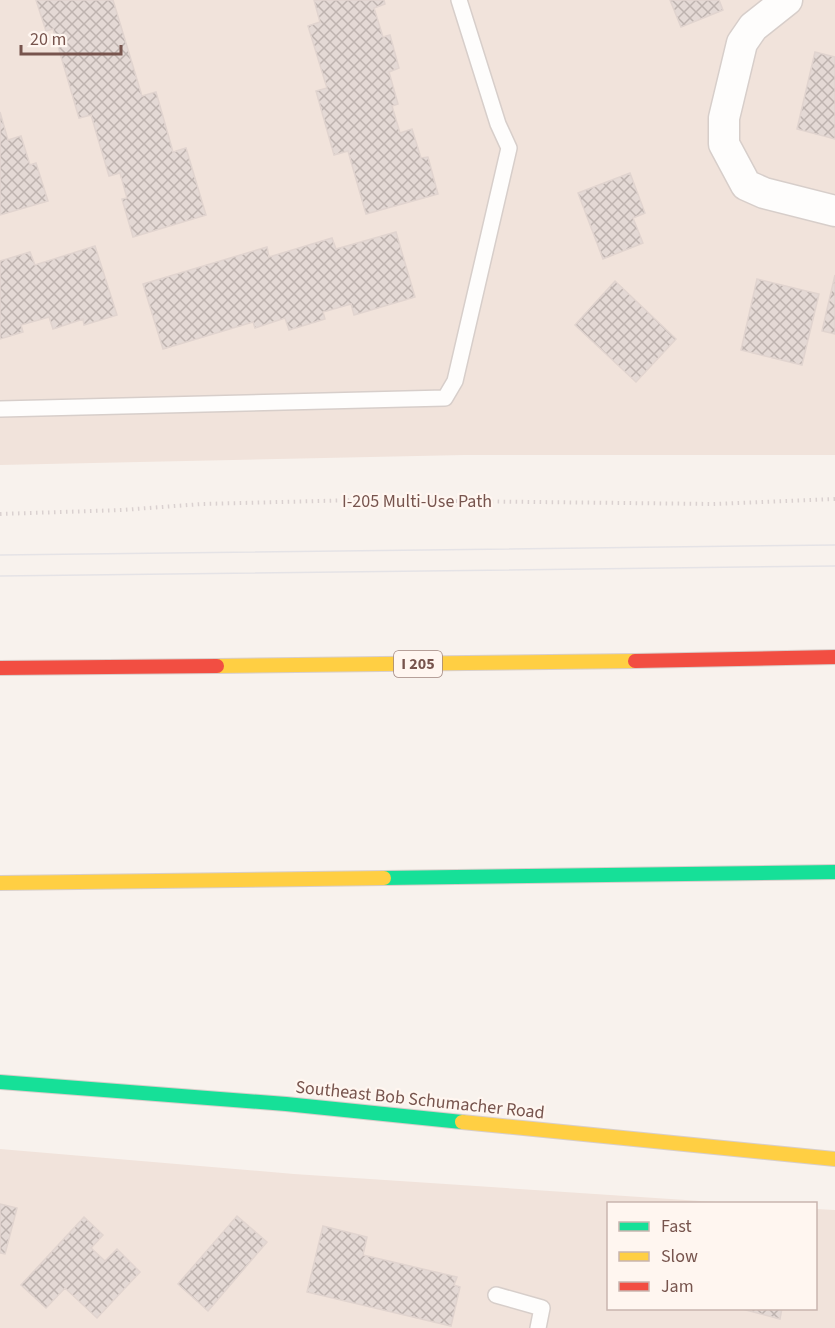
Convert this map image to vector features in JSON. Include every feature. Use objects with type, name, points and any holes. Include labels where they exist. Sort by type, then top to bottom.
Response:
[{"type":"main road","name":"I 205","points":[[0,668],[478,664],[835,657]]},
{"type":"main road","points":[[0,883],[835,872]]},
{"type":"main road","name":"Southeast Bob Schumacher Road","points":[[0,1082],[286,1104],[835,1159]]},
{"type":"street","points":[[787,0],[753,27],[742,43],[724,118],[724,144],[746,185],[765,193],[835,211]]},
{"type":"lane","points":[[0,409],[445,398],[455,381],[509,148],[498,124],[459,0]]},
{"type":"lane","points":[[496,1294],[542,1308],[538,1328]]},
{"type":"path","name":"I-205 Multi-Use Path","points":[[0,514],[122,510],[202,504],[348,500],[713,504],[835,499]]},
{"type":"shaded area","points":[[0,0],[835,0],[835,455],[464,455],[0,465]]},
{"type":"shaded area","points":[[0,1149],[294,1174],[716,1202],[607,1202],[607,1310],[817,1310],[817,1209],[835,1210],[835,1328],[0,1328]]},
{"type":"building","points":[[36,0],[113,0],[142,96],[156,92],[173,152],[186,148],[206,215],[133,237],[122,199],[127,198],[120,173],[109,176],[91,115],[79,118],[53,29],[46,31]]},
{"type":"building","points":[[314,0],[384,0],[385,4],[374,8],[383,37],[390,35],[399,68],[389,72],[398,104],[392,106],[400,133],[412,129],[421,158],[428,157],[438,194],[366,214],[348,151],[334,155],[316,91],[327,88],[308,26],[320,22]]},
{"type":"building","points":[[670,0],[719,0],[723,10],[681,27]]},
{"type":"building","points":[[815,52],[835,57],[835,139],[797,129]]},
{"type":"building","points":[[0,112],[8,140],[21,136],[30,165],[36,163],[48,201],[0,215]]},
{"type":"building","points":[[630,173],[645,213],[633,218],[643,243],[603,259],[578,193]]},
{"type":"building","points":[[396,232],[415,297],[354,315],[351,304],[323,312],[325,319],[289,330],[285,318],[255,328],[253,322],[163,349],[143,284],[267,247],[269,257],[332,238],[336,249]]},
{"type":"building","points":[[95,246],[117,315],[84,325],[83,319],[53,329],[49,317],[21,325],[23,332],[0,339],[0,261],[30,252],[35,265]]},
{"type":"building","points":[[835,275],[835,334],[822,331]]},
{"type":"building","points":[[757,279],[819,294],[802,365],[741,350]]},
{"type":"building","points":[[615,281],[676,339],[636,382],[575,325]]},
{"type":"building","points":[[0,1204],[17,1208],[5,1254],[0,1253]]},
{"type":"building","points":[[237,1216],[267,1242],[208,1311],[178,1284]]},
{"type":"building","points":[[84,1217],[103,1235],[91,1248],[105,1261],[117,1249],[140,1272],[97,1318],[65,1288],[46,1308],[21,1285]]},
{"type":"building","points":[[323,1226],[367,1237],[363,1255],[457,1277],[454,1285],[460,1287],[451,1326],[307,1292]]},
{"type":"building","points":[[746,1310],[782,1310],[780,1319]]},
{"type":"tram line","points":[[0,555],[835,545]]},
{"type":"tram line","points":[[0,576],[835,566]]},
{"type":"traffic: fast","points":[[384,878],[835,872]]},
{"type":"traffic: fast","points":[[0,1082],[286,1104],[462,1122]]},
{"type":"traffic: slow","points":[[217,666],[635,661]]},
{"type":"traffic: slow","points":[[0,883],[384,878]]},
{"type":"traffic: slow","points":[[462,1122],[835,1159]]},
{"type":"traffic: jam","points":[[635,661],[835,657]]},
{"type":"traffic: jam","points":[[0,668],[217,666]]}]
